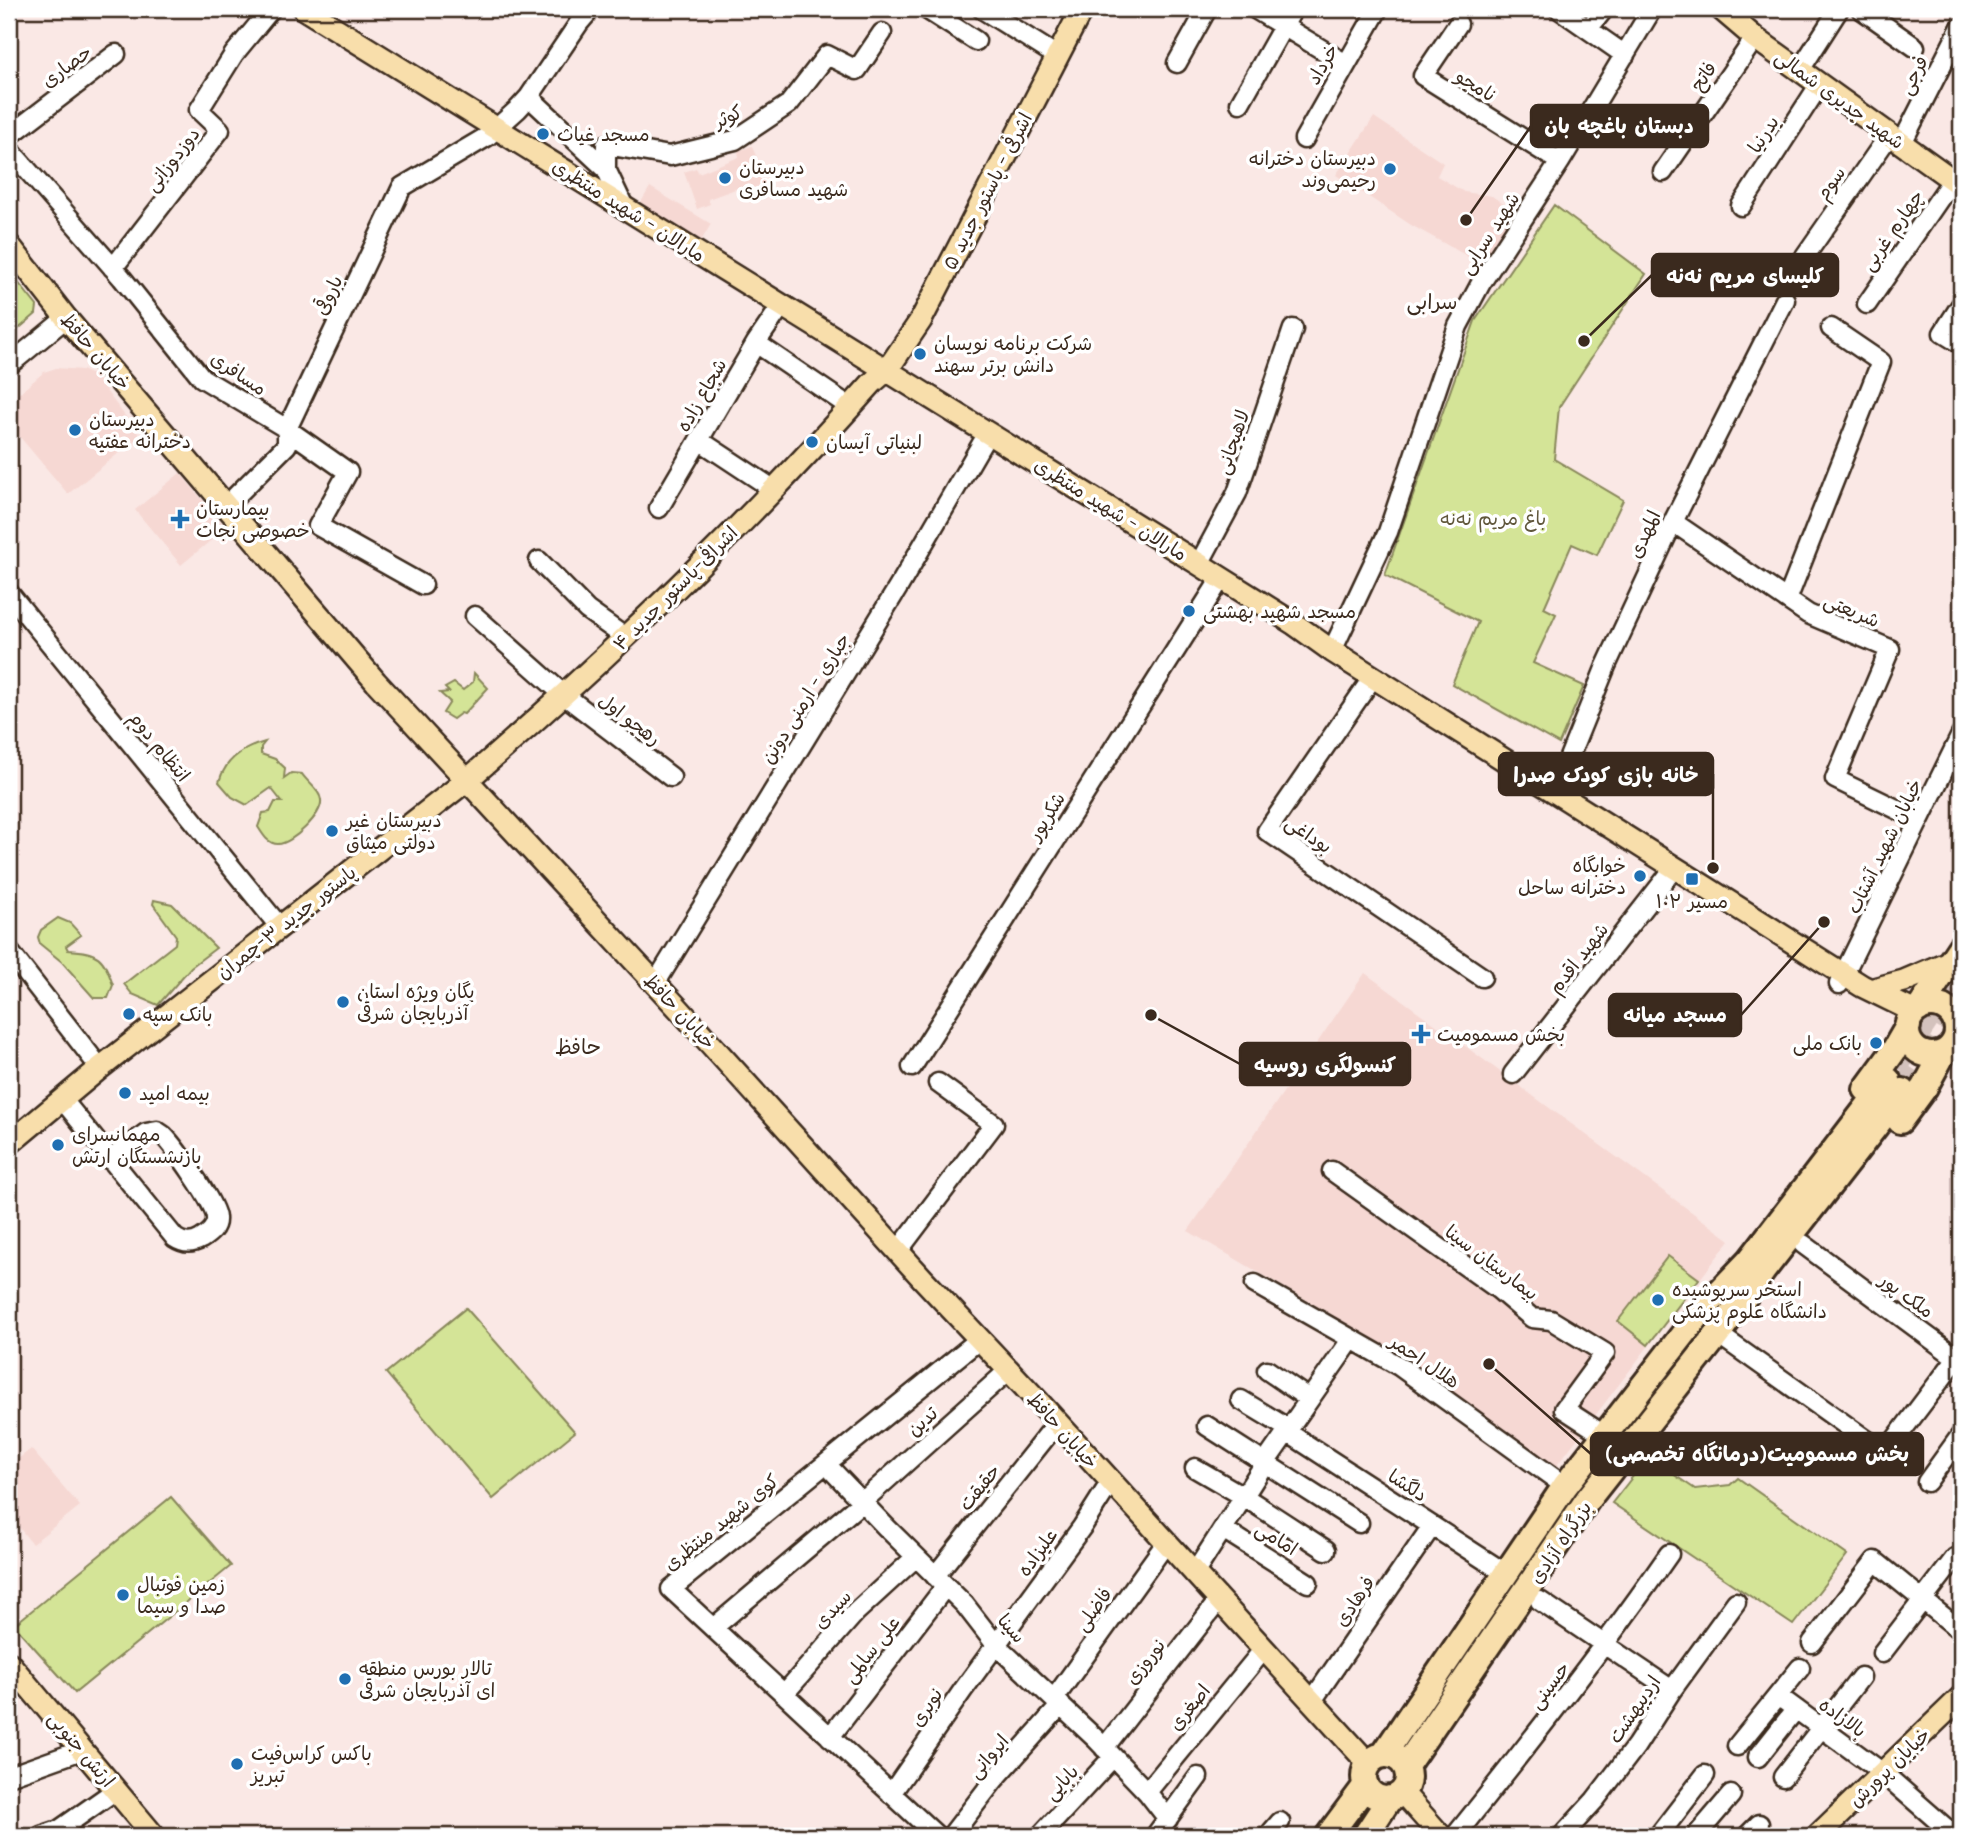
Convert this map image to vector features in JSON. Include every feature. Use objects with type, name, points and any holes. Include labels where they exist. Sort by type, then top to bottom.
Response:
[{"type":"highway","name":"بزرگراه آزادی","points":[[1328,1836],[1565,1486],[1703,1309],[1737,1256],[1893,1052],[1937,982],[1958,960]]},
{"type":"highway","points":[[1937,982],[1946,1001],[1961,1008]]},
{"type":"highway","points":[[1718,1334],[1768,1287],[1803,1244],[1884,1142],[1955,1042],[1955,1020],[1945,1009],[1932,1006],[1914,1016],[1909,1039],[1917,1050],[1930,1055],[1955,1042]]},
{"type":"highway","points":[[1893,1052],[1906,1051],[1917,1056],[1927,1065],[1931,1075]]},
{"type":"highway","name":"بزرگراه آزادی","points":[[1406,1766],[1588,1499],[1718,1334],[1895,1085],[1750,1260],[1703,1309]]},
{"type":"highway","points":[[1365,1836],[1408,1780],[1406,1766],[1397,1757],[1373,1768],[1376,1796],[1396,1795]]},
{"type":"main road","name":"مارالان - شهید منتظری","points":[[304,9],[782,305],[880,373],[988,433],[1293,623],[1332,651],[1675,867],[1842,979],[1870,990],[1914,1016]]},
{"type":"main road","name":"اشرفی - پاستور جدید ۵","points":[[1053,53],[1068,9]]},
{"type":"main road","name":"اشرفی - پاستور جدید ۵","points":[[880,373],[921,320],[1053,53],[1082,9]]},
{"type":"main road","name":"شهید جدیری شمالی","points":[[1721,9],[1755,38],[1957,183]]},
{"type":"main road","name":"خیابان حافظ","points":[[9,245],[66,318],[327,626],[466,781],[1373,1768]]},
{"type":"main road","name":"اشرافی-پاستور جدید ۴","points":[[466,781],[626,638],[773,489],[880,373]]},
{"type":"main road","name":"پاستور جدید ۳-چمران","points":[[9,1144],[100,1068],[466,781]]},
{"type":"main road","points":[[1870,990],[1905,981],[1958,960]]},
{"type":"main road","name":"ارتش جنوبی","points":[[9,1663],[154,1836]]},
{"type":"main road","name":"خیابان پرورش","points":[[1817,1836],[1961,1697]]},
{"type":"main road","points":[[1396,1795],[1431,1832]]},
{"type":"street","name":"دوزدوزانی","points":[[113,268],[220,130],[199,110],[234,54],[271,9]]},
{"type":"street","name":"باروقی","points":[[226,506],[287,445],[287,429],[402,187],[488,136],[529,97],[591,9]]},
{"type":"street","points":[[926,9],[976,41]]},
{"type":"street","points":[[982,9],[1053,53]]},
{"type":"street","points":[[1177,63],[1207,9]]},
{"type":"street","points":[[1255,9],[1346,64]]},
{"type":"street","points":[[1240,103],[1293,9]]},
{"type":"street","name":"خرداد","points":[[1304,139],[1378,9]]},
{"type":"street","points":[[1559,9],[1625,55]]},
{"type":"street","points":[[1588,29],[1604,9]]},
{"type":"street","name":"شهید سرابی","points":[[1332,651],[1388,532],[1458,326],[1489,270],[1560,162],[1652,9]]},
{"type":"street","points":[[1800,70],[1839,9]]},
{"type":"street","points":[[1861,9],[1915,47]]},
{"type":"street","name":"نامجو","points":[[1458,24],[1423,76],[1560,162]]},
{"type":"street","name":"فرجی","points":[[1896,139],[1961,27]]},
{"type":"street","name":"کوثر","points":[[606,169],[606,145],[670,156],[736,140],[789,104],[827,55],[857,70],[882,33]]},
{"type":"street","name":"فاتح","points":[[1663,172],[1755,38]]},
{"type":"street","name":"حصاری","points":[[9,136],[116,54]]},
{"type":"street","name":"بدرنیا","points":[[1741,206],[1820,84]]},
{"type":"street","points":[[529,97],[606,169],[624,207]]},
{"type":"street","name":"سوم","points":[[1805,256],[1896,139]]},
{"type":"street","name":"مسافری","points":[[9,149],[113,268],[202,378],[287,429],[348,472],[318,526],[423,585]]},
{"type":"street","name":"چهارم غربی","points":[[1867,304],[1957,183]]},
{"type":"street","name":"المهدی","points":[[1555,792],[1606,666],[1673,522],[1785,300]]},
{"type":"street","name":"شجاع زاده","points":[[659,508],[782,305]]},
{"type":"street","points":[[1961,305],[1943,333],[1961,344]]},
{"type":"street","points":[[9,365],[66,318]]},
{"type":"street","points":[[1787,600],[1881,362],[1830,328]]},
{"type":"street","name":"لاهیجانی","points":[[1199,564],[1237,493],[1293,329]]},
{"type":"street","points":[[757,343],[850,407]]},
{"type":"street","name":"جباری - ارمنی دونن","points":[[655,984],[899,586],[988,433]]},
{"type":"street","points":[[699,440],[773,489]]},
{"type":"street","name":"شریعتی","points":[[1673,522],[1808,614],[1890,649],[1835,779],[1919,820]]},
{"type":"street","points":[[539,561],[587,610],[626,638]]},
{"type":"street","name":"شکرپور","points":[[912,1067],[1215,588]]},
{"type":"street","name":"انتظام دوم","points":[[9,593],[279,926]]},
{"type":"street","name":"رهجو اول","points":[[475,617],[564,695],[671,777]]},
{"type":"street","name":"بوداغی","points":[[1373,677],[1267,831],[1482,977]]},
{"type":"street","name":"خیابان شهید آشتاب","points":[[1842,979],[1961,735]]},
{"type":"street","name":"شهید اقدم","points":[[1513,1074],[1675,867]]},
{"type":"street","points":[[9,951],[100,1068]]},
{"type":"street","points":[[898,1251],[994,1124],[938,1083]]},
{"type":"street","points":[[62,1100],[110,1160],[175,1238],[188,1243],[195,1242],[212,1231],[216,1220],[213,1205],[163,1135],[157,1131],[146,1133],[110,1160]]},
{"type":"street","name":"بیمارستان سینا","points":[[1332,1171],[1499,1290],[1532,1318],[1551,1320],[1605,1353],[1564,1409],[1604,1435]]},
{"type":"street","name":"ملک پور","points":[[1718,1334],[1885,1453],[1957,1358],[1803,1244]]},
{"type":"street","name":"هلال احمر","points":[[1255,1284],[1399,1366],[1565,1486]]},
{"type":"street","name":"کوی شهید منتظری","points":[[937,1836],[671,1589],[981,1339]]},
{"type":"street","points":[[1194,1574],[1265,1463],[1351,1340]]},
{"type":"street","name":"تدین","points":[[862,1502],[1009,1370]]},
{"type":"street","points":[[1266,1370],[1309,1399]]},
{"type":"street","name":"دلگشا","points":[[1241,1399],[1506,1573]]},
{"type":"street","name":"حقیقت","points":[[940,1582],[1057,1423]]},
{"type":"street","points":[[1207,1426],[1359,1523]]},
{"type":"street","points":[[1927,1482],[1961,1437]]},
{"type":"street","name":"سینا","points":[[826,1464],[964,1605],[996,1645],[1109,1752],[1168,1819]]},
{"type":"street","points":[[1195,1468],[1326,1550]]},
{"type":"street","name":"علیزاده","points":[[996,1645],[1082,1527],[1110,1483]]},
{"type":"street","points":[[713,1628],[862,1502]]},
{"type":"street","name":"فرهادی","points":[[1312,1701],[1432,1526]]},
{"type":"street","name":"امامی","points":[[1223,1529],[1308,1583]]},
{"type":"street","name":"فاضلی","points":[[1058,1702],[1166,1543]]},
{"type":"street","name":"حسینی","points":[[1455,1836],[1546,1723],[1669,1554]]},
{"type":"street","name":"سیدی","points":[[784,1694],[856,1612],[916,1557]]},
{"type":"street","points":[[1882,1653],[1955,1558]]},
{"type":"street","points":[[1812,1643],[1875,1561],[1961,1631]]},
{"type":"street","name":"علی سالمی","points":[[830,1737],[940,1582]]},
{"type":"street","name":"نوروزی","points":[[1109,1752],[1219,1600]]},
{"type":"street","points":[[1540,1601],[1672,1690]]},
{"type":"street","name":"اردیبهشت","points":[[1562,1836],[1595,1800],[1636,1746],[1672,1690],[1736,1602]]},
{"type":"street","name":"نوبری","points":[[891,1794],[996,1645]]},
{"type":"street","name":"اصغری","points":[[1147,1792],[1264,1649]]},
{"type":"street","points":[[1737,1745],[1800,1668]]},
{"type":"street","points":[[1783,1777],[1861,1677]]},
{"type":"street","name":"بالازاده","points":[[1778,1696],[1883,1773],[1955,1834]]},
{"type":"street","name":"ایروانی","points":[[951,1836],[1058,1702]]},
{"type":"street","points":[[1758,1757],[1796,1709]]},
{"type":"street","points":[[9,1776],[82,1750]]},
{"type":"street","name":"بابایی","points":[[1040,1836],[1109,1752]]},
{"type":"street","points":[[1658,1836],[1705,1776]]},
{"type":"street","points":[[1155,1836],[1198,1777]]},
{"type":"street","points":[[41,1836],[59,1830],[116,1790]]},
{"type":"street","points":[[1696,1836],[1731,1795]]},
{"type":"street","points":[[1268,1836],[1280,1822]]},
{"type":"shaded area","points":[[1374,117],[1443,163],[1437,176],[1464,192],[1492,196],[1521,216],[1487,267],[1411,225],[1336,175]]},
{"type":"shaded area","name":"دبیرستان شهید مسافری","points":[[752,146],[766,182],[752,189],[749,184],[708,199],[710,204],[697,209],[684,172],[696,168],[699,173],[739,157],[738,151]]},
{"type":"shaded area","points":[[650,187],[711,224],[701,241],[640,204]]},
{"type":"shaded area","name":"دبیرستان دخترانه عفتیه","points":[[56,368],[82,370],[95,376],[140,436],[68,494],[9,424],[9,402],[44,372]]},
{"type":"shaded area","name":"بیمارستان خصوصی نجات","points":[[180,473],[226,528],[181,565],[135,510]]},
{"type":"shaded area","points":[[1365,973],[1730,1240],[1554,1469],[1445,1392],[1405,1358],[1188,1231]]},
{"type":"shaded area","points":[[31,1449],[80,1506],[32,1544],[9,1514],[9,1466]]},
{"type":"green space","name":"باغ مریم نه‌نه","points":[[1554,205],[1646,274],[1559,407],[1554,459],[1623,500],[1597,555],[1572,544],[1544,608],[1556,614],[1533,663],[1584,686],[1559,744],[1452,684],[1478,622],[1385,575],[1475,321]]},
{"type":"green space","points":[[9,271],[37,306],[36,314],[9,337]]},
{"type":"green space","points":[[474,673],[488,688],[464,714],[461,713],[453,719],[443,713],[450,702],[440,693],[449,692],[445,688],[454,683],[463,690],[473,682]]},
{"type":"green space","points":[[265,742],[261,747],[261,754],[275,759],[285,768],[284,778],[291,773],[302,774],[316,789],[321,800],[317,813],[306,827],[291,839],[278,844],[269,841],[258,827],[263,813],[270,812],[275,802],[282,802],[271,788],[247,805],[232,797],[219,782],[230,761],[249,748]]},
{"type":"green space","points":[[154,900],[172,904],[216,948],[191,967],[158,1005],[132,994],[124,984],[175,944],[176,936],[153,904]]},
{"type":"green space","points":[[58,918],[70,923],[81,935],[66,946],[68,950],[93,954],[103,962],[113,985],[108,998],[94,998],[62,962],[40,944],[38,937],[41,930]]},
{"type":"green space","name":"استخر سرپوشیده دانشگاه علوم پزشکی","points":[[1668,1256],[1699,1279],[1648,1345],[1618,1321]]},
{"type":"green space","points":[[466,1308],[575,1432],[493,1499],[386,1373]]},
{"type":"green space","points":[[1648,1457],[1695,1489],[1730,1485],[1738,1478],[1847,1555],[1793,1625],[1612,1503]]},
{"type":"green space","name":"زمین فوتبال صدا و سیما","points":[[171,1497],[231,1566],[75,1693],[14,1625]]},
{"type":"tunnel","points":[[1896,1067],[1961,968]]},
{"type":"tunnel","points":[[1903,1091],[1961,1003]]},
{"type":"place","name":"مسجد غیاث","points":[[543,134]]},
{"type":"place","name":"دبیرستان دخترانه رحیمی‌وند","points":[[1390,169]]},
{"type":"place","name":"دبیرستان شهید مسافری","points":[[725,178]]},
{"type":"place","name":"دبستان باغچه بان","points":[[1466,220]]},
{"type":"place","name":"کلیسای مریم نه‌نه","points":[[1584,341]]},
{"type":"place","name":"شرکت برنامه نویسان دانش برتر سهند","points":[[920,354]]},
{"type":"place","name":"دبیرستان دخترانه عفتیه","points":[[75,430]]},
{"type":"place","name":"لبنیاتی آیسان","points":[[812,442]]},
{"type":"place","name":"بیمارستان خصوصی نجات","points":[[180,519]]},
{"type":"place","name":"مسجد شهید بهشتی","points":[[1189,611]]},
{"type":"place","name":"دبیرستان غیر دولتی میثاق","points":[[332,831]]},
{"type":"place","name":"خانه بازی کودک صدرا","points":[[1713,868]]},
{"type":"place","name":"خوابگاه دخترانه ساحل","points":[[1640,876]]},
{"type":"place","name":"مسیر ۱۰۲","points":[[1692,879]]},
{"type":"place","name":"مسجد میانه","points":[[1824,922]]},
{"type":"place","name":"یگان ویژه استان آذربایجان شرقی","points":[[343,1002]]},
{"type":"place","name":"بانک سپه","points":[[129,1014]]},
{"type":"place","name":"کنسولگری روسیه","points":[[1151,1015]]},
{"type":"place","name":"بخش مسمومیت","points":[[1421,1034]]},
{"type":"place","name":"بانک ملی","points":[[1876,1043]]},
{"type":"place","name":"بیمه امید","points":[[125,1093]]},
{"type":"place","name":"مهمانسرای بازنشستگان ارتش","points":[[58,1145]]},
{"type":"place","name":"استخر سرپوشیده دانشگاه علوم پزشکی","points":[[1658,1300]]},
{"type":"place","name":"بخش مسمومیت(درمانگاه تخصصی)","points":[[1489,1364]]},
{"type":"place","name":"زمین فوتبال صدا و سیما","points":[[123,1595]]},
{"type":"place","name":"تالار بورس منطقه ای آذربایجان شرقی","points":[[345,1679]]},
{"type":"place","name":"باکس کراس‌فیت تبریز","points":[[237,1764]]},
{"type":"district","name":"سرابی","points":[[1432,302]]},
{"type":"district","name":"حافظ","points":[[578,1047]]}]
